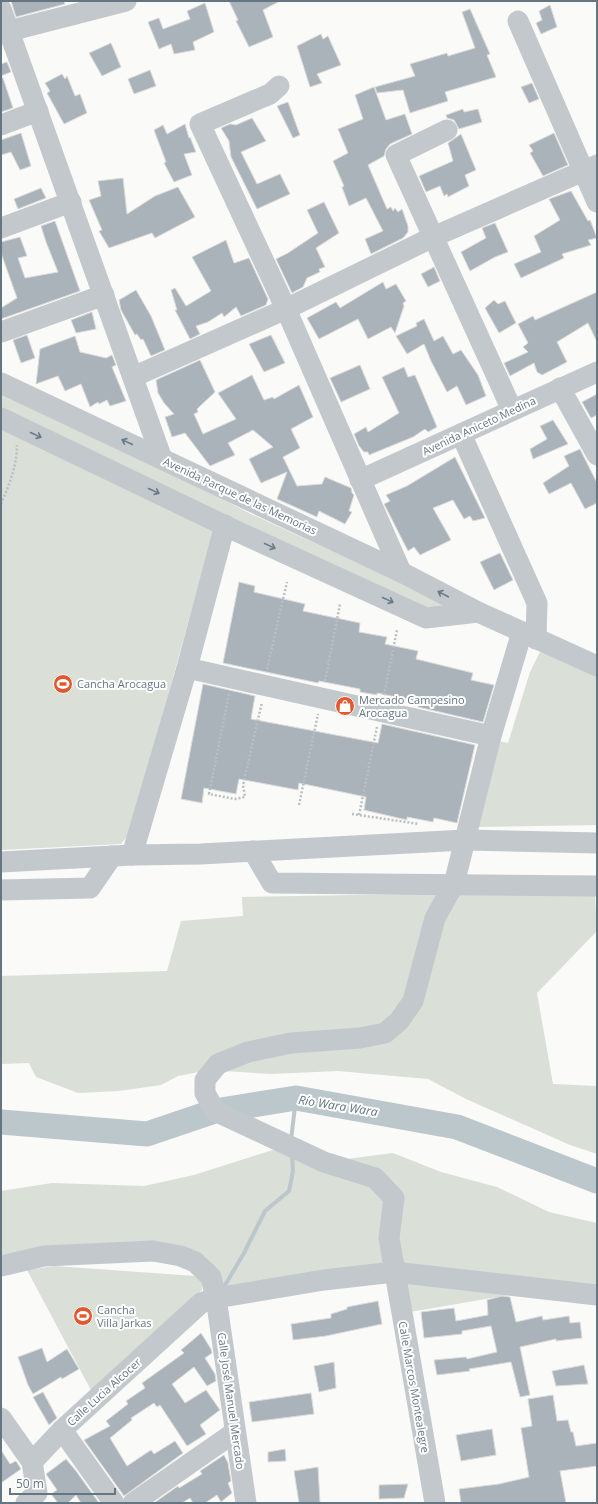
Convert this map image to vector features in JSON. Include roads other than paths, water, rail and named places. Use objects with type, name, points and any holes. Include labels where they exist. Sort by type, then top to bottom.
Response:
[{"type":"street","points":[[126,1],[4,18],[162,459]]},
{"type":"street","points":[[518,21],[590,168],[597,202]]},
{"type":"street","points":[[279,86],[270,94],[200,124],[286,309],[401,572]]},
{"type":"street","points":[[1,124],[38,111]]},
{"type":"street","points":[[447,130],[396,155],[395,170],[433,237],[512,410]]},
{"type":"street","points":[[133,377],[286,309],[433,237],[590,168]]},
{"type":"street","points":[[1,228],[71,202]]},
{"type":"street","points":[[1,332],[104,294]]},
{"type":"street","name":"Avenida Aniceto Medina","points":[[360,480],[597,372]]},
{"type":"street","name":"Avenida Parque de las Memorias","points":[[1,383],[401,572],[478,612],[597,666]]},
{"type":"street","points":[[560,388],[597,454]]},
{"type":"street","points":[[9,422],[225,525],[426,618],[478,612]]},
{"type":"street","points":[[454,884],[491,736],[529,636],[537,603],[461,434]]},
{"type":"street","points":[[1,890],[90,888],[122,856],[187,668],[225,525]]},
{"type":"street","points":[[187,668],[491,736]]},
{"type":"street","points":[[1,862],[465,840],[597,843]]},
{"type":"street","points":[[253,851],[272,883],[597,886]]},
{"type":"street","name":"Calle Marcos Montealegre","points":[[434,1503],[389,1238],[394,1198],[375,1178],[324,1162],[215,1111],[205,1093],[205,1080],[218,1064],[248,1052],[291,1043],[360,1038],[386,1033],[399,1021],[412,1002],[435,918],[454,884]]},
{"type":"street","name":"Calle José Manuel Mercado","points":[[1,1266],[44,1256],[154,1251],[181,1256],[195,1262],[211,1277],[216,1298],[246,1503]]},
{"type":"street","name":"Calle Lucia Alcocer","points":[[32,1462],[62,1430],[201,1303],[216,1298],[324,1280],[394,1272],[596,1299]]},
{"type":"street","points":[[1,1418],[32,1462],[32,1498]]},
{"type":"street","points":[[62,1430],[114,1503]]},
{"type":"street","points":[[133,1503],[235,1432]]},
{"type":"waterway","points":[[291,1140],[296,1098]]},
{"type":"waterway","name":"Río Wara Wara","points":[[1,1122],[147,1134],[215,1111],[296,1098],[457,1127],[597,1181]]},
{"type":"waterway","points":[[224,1287],[244,1253],[265,1211],[289,1191],[293,1171],[292,1154]]},
{"type":"place","name":"Cancha Arocagua","points":[[63,684]]},
{"type":"place","name":"Mercado Campesino Arocagua","points":[[345,706]]},
{"type":"place","name":"Cancha Villa Jarkas","points":[[83,1316]]}]
